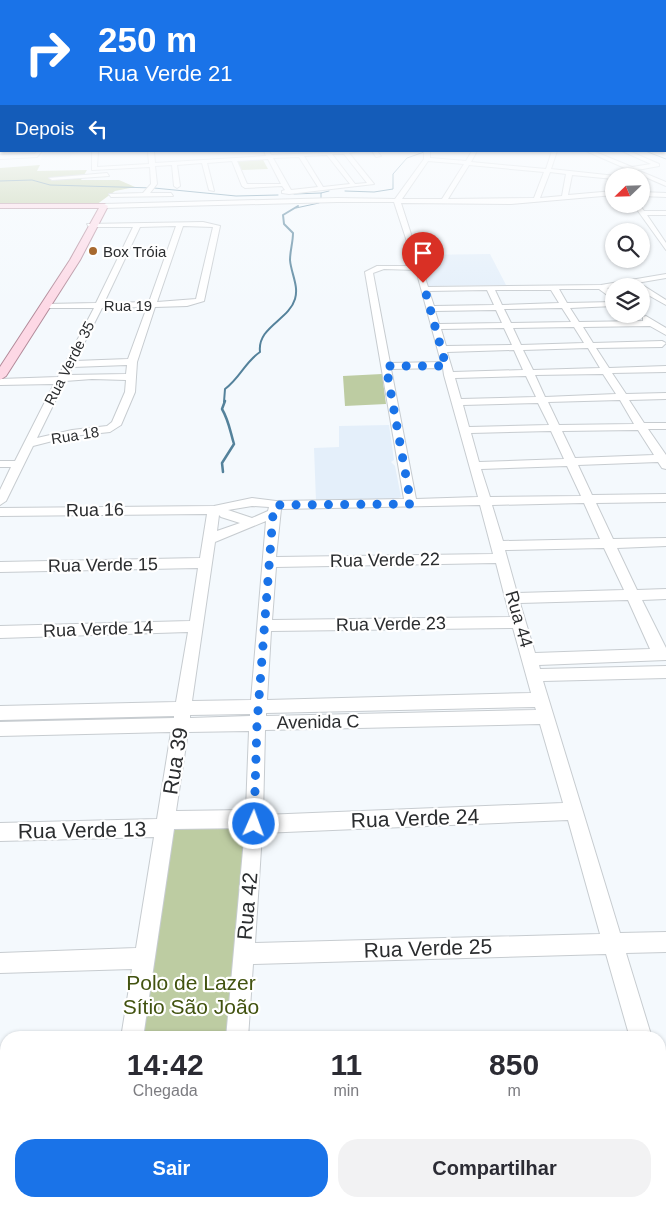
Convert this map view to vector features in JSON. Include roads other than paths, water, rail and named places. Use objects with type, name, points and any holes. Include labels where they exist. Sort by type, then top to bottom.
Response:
[{"type":"main road","points":[[0,206],[102,206]]},
{"type":"main road","points":[[0,376],[46,306],[102,206]]},
{"type":"main road","points":[[0,364],[91,225]]},
{"type":"street","points":[[123,205],[130,195]]},
{"type":"street","points":[[288,195],[292,201]]},
{"type":"street","points":[[397,201],[401,195]]},
{"type":"street","points":[[444,201],[448,195]]},
{"type":"street","points":[[536,201],[538,195]]},
{"type":"street","points":[[102,206],[292,201],[536,201],[594,195]]},
{"type":"street","name":"Rua 44","points":[[397,201],[419,268],[534,675],[639,1031]]},
{"type":"street","points":[[650,213],[666,212]]},
{"type":"street","points":[[642,213],[666,248]]},
{"type":"street","points":[[91,225],[180,224]]},
{"type":"street","name":"Rua 19","points":[[46,306],[153,305],[200,301],[217,226],[180,224]]},
{"type":"street","name":"Rua 18","points":[[28,444],[66,434],[114,427],[130,392],[132,362],[180,224]]},
{"type":"street","name":"Rua Verde 35","points":[[0,502],[137,225]]},
{"type":"street","points":[[411,504],[369,272],[372,269],[379,268],[419,268]]},
{"type":"street","points":[[650,282],[666,276]]},
{"type":"street","points":[[601,286],[605,290]]},
{"type":"street","points":[[424,289],[605,286]]},
{"type":"street","points":[[550,287],[554,288],[566,305],[622,397],[664,461]]},
{"type":"street","points":[[490,288],[632,594],[663,654],[530,659]]},
{"type":"street","points":[[650,294],[666,303]]},
{"type":"street","points":[[430,309],[605,304]]},
{"type":"street","points":[[435,327],[577,324],[658,327],[664,346],[590,345],[441,349]]},
{"type":"street","points":[[68,364],[132,362]]},
{"type":"street","points":[[386,366],[529,372],[666,369]]},
{"type":"street","points":[[0,382],[60,380],[92,376],[132,376]]},
{"type":"street","points":[[456,402],[666,396]]},
{"type":"street","points":[[465,430],[666,426]]},
{"type":"street","points":[[475,466],[571,461],[664,461]]},
{"type":"street","points":[[0,464],[18,464]]},
{"type":"street","points":[[210,539],[252,522],[274,510],[411,504],[666,498]]},
{"type":"street","points":[[217,509],[252,501],[267,502],[274,510]]},
{"type":"street","points":[[217,509],[225,514],[252,522]]},
{"type":"street","name":"Rua 16","points":[[0,512],[217,509]]},
{"type":"street","name":"Rua 39","points":[[133,1031],[205,564],[217,509]]},
{"type":"street","name":"Rua 42","points":[[238,1031],[254,822],[257,715],[263,626],[274,510]]},
{"type":"street","name":"Rua Verde 22","points":[[268,562],[499,552],[666,542]]},
{"type":"street","name":"Rua Verde 15","points":[[0,567],[205,564]]},
{"type":"street","points":[[512,598],[666,594]]},
{"type":"street","name":"Rua Verde 23","points":[[263,626],[520,622]]},
{"type":"street","name":"Rua Verde 14","points":[[0,632],[196,626]]},
{"type":"street","points":[[534,675],[666,672]]},
{"type":"street","name":"Avenida C","points":[[0,713],[183,716],[544,708]]},
{"type":"street","name":"Avenida C","points":[[0,729],[183,716]]},
{"type":"street","name":"Rua Verde 24","points":[[165,824],[575,811]]},
{"type":"street","name":"Rua Verde 13","points":[[0,832],[165,824]]},
{"type":"street","name":"Rua Verde 25","points":[[243,954],[666,942]]},
{"type":"street","points":[[0,963],[145,958]]},
{"type":"waterway","points":[[229,195],[264,195]]},
{"type":"waterway","points":[[296,208],[319,203]]},
{"type":"waterway","points":[[224,402],[225,389],[235,380],[250,360],[260,352],[260,343],[263,336],[287,313],[295,299],[295,284],[290,260],[293,233],[284,224],[283,215],[298,206]]},
{"type":"waterway","points":[[223,472],[222,463],[234,444],[222,409],[225,401]]},
{"type":"place","name":"Box Tróia","points":[[93,251]]},
{"type":"park label","name":"Polo de Lazer Sítio São João","points":[[191,994]]}]
